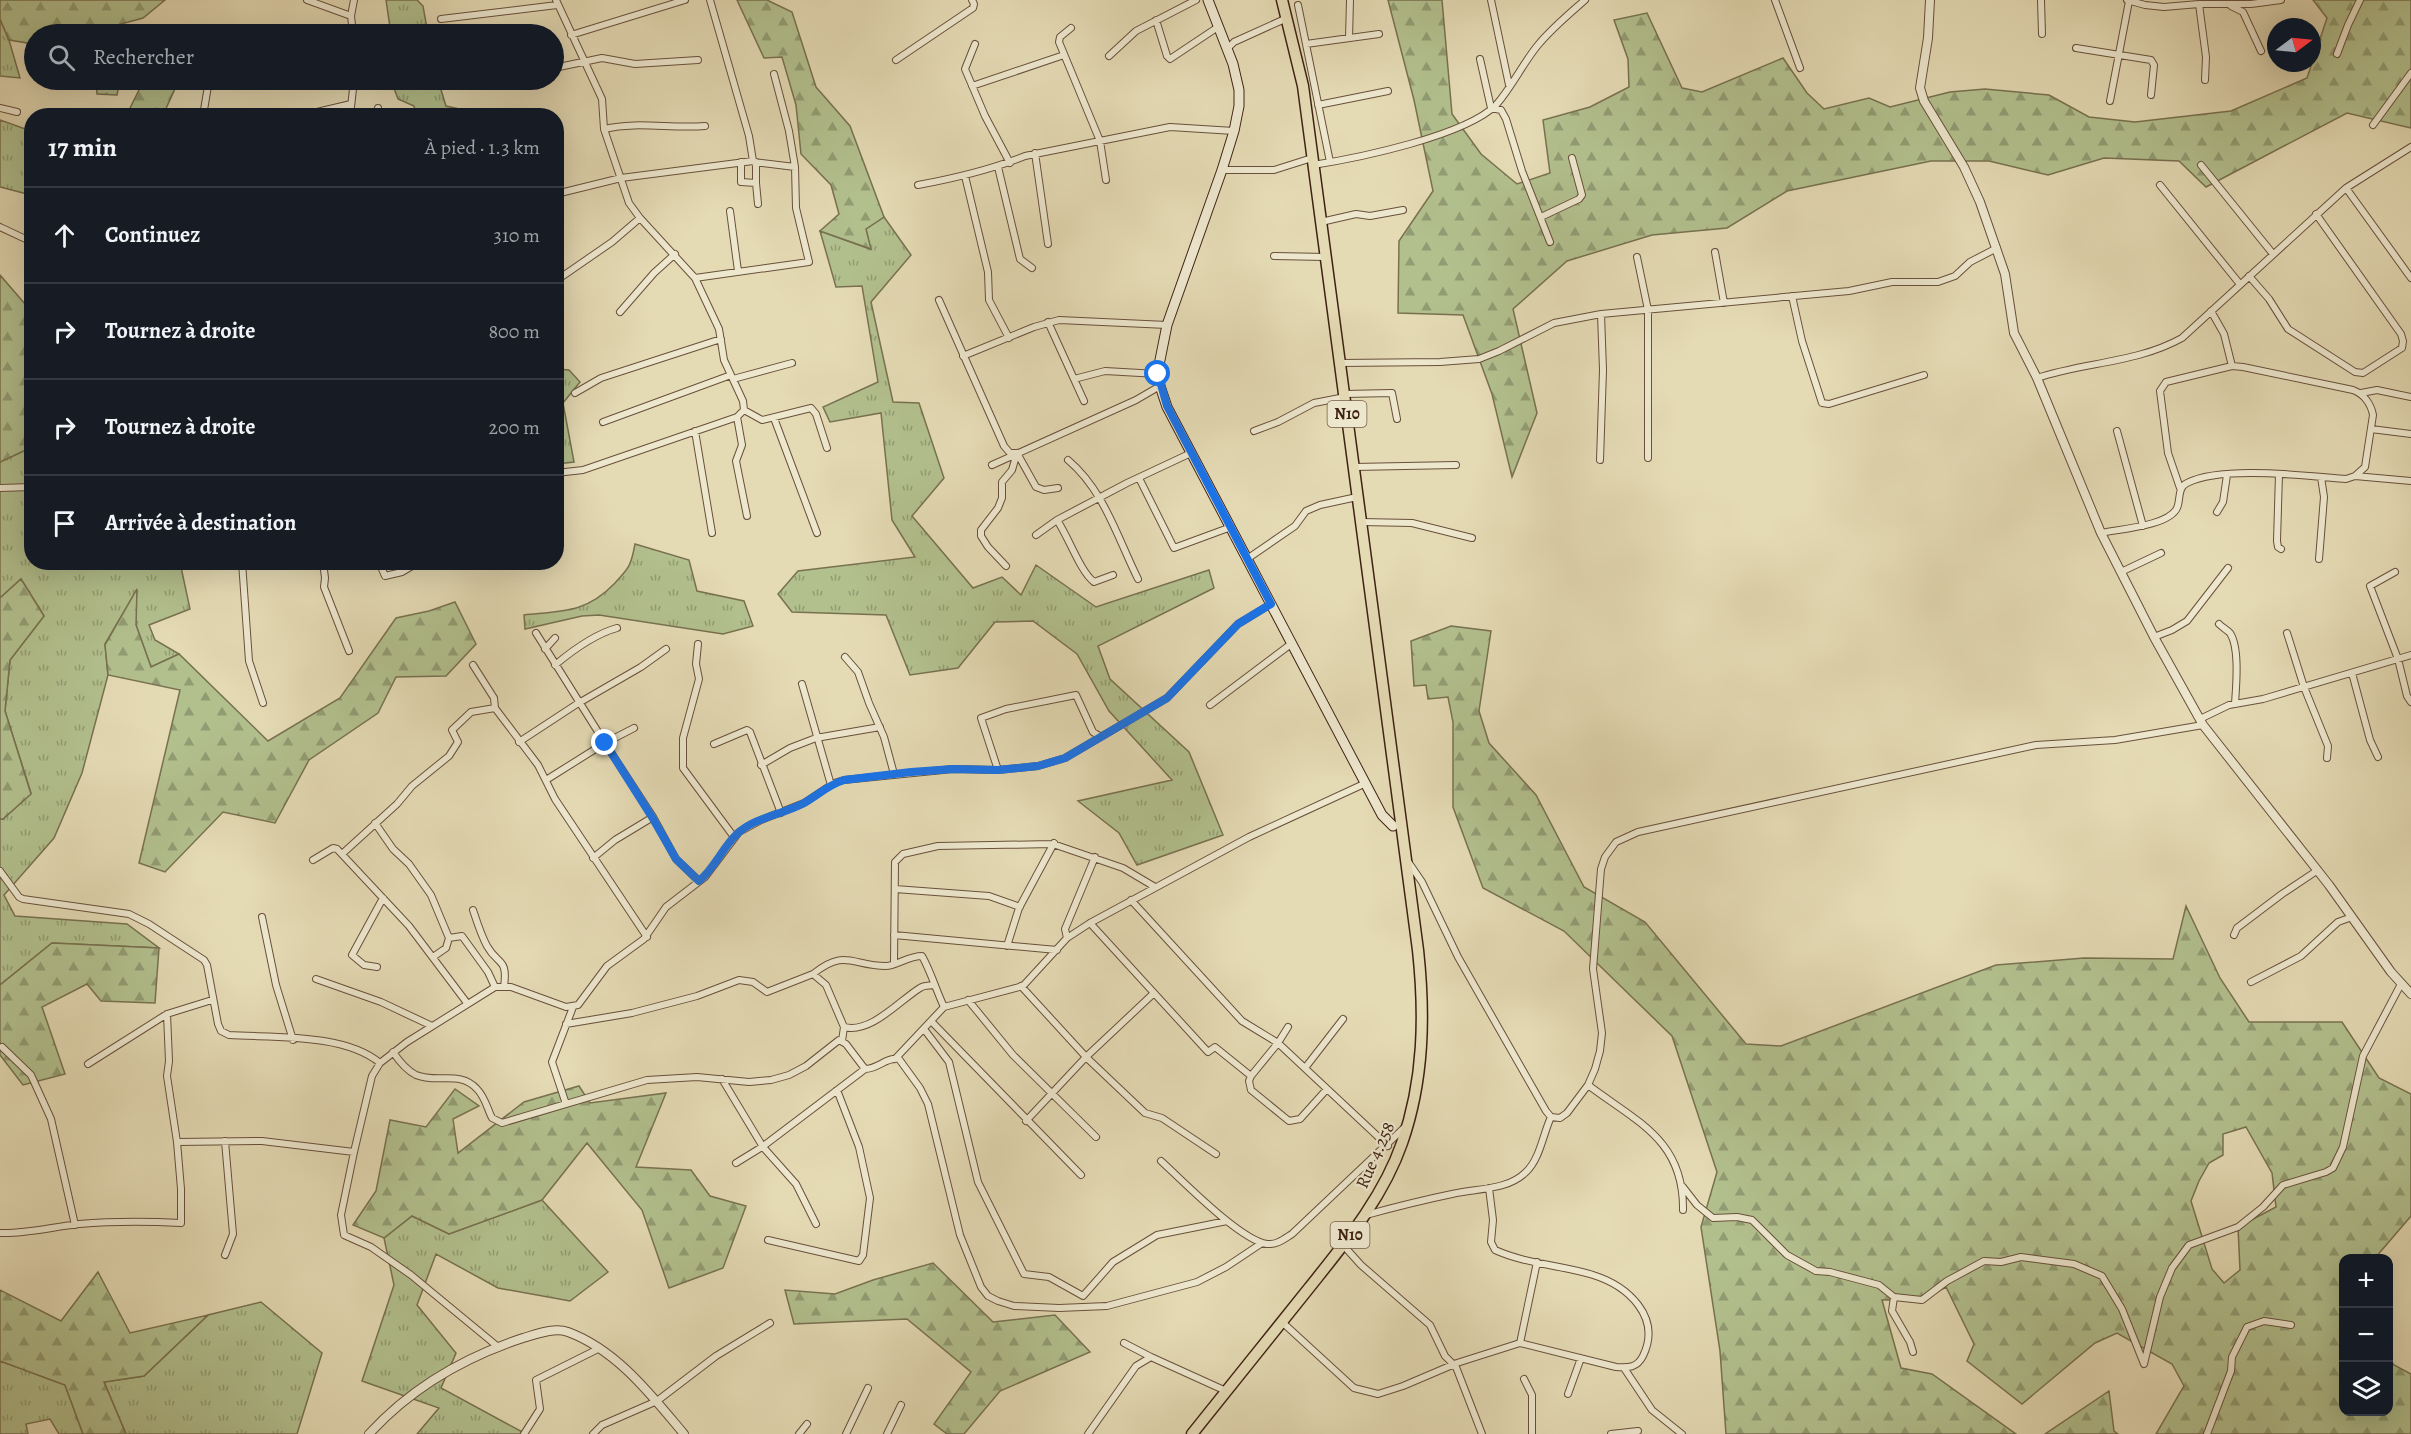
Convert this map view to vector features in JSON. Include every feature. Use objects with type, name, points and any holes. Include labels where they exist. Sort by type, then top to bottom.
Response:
[{"type":"highway","name":"N10","points":[[1282,0],[1301,77],[1313,161],[1361,522],[1397,828]]},
{"type":"highway","name":"Rue 4.258","points":[[1192,1434],[1343,1245],[1387,1177],[1402,1142],[1418,1081],[1423,1009],[1406,860],[1397,828]]},
{"type":"main road","points":[[1208,0],[1227,49],[1239,90],[1234,131],[1167,325],[1160,356],[1158,374],[1160,386],[1167,406],[1191,453],[1382,815],[1397,828]]},
{"type":"street","points":[[307,0],[351,16]]},
{"type":"street","points":[[352,24],[354,0]]},
{"type":"street","points":[[571,35],[685,0]]},
{"type":"street","points":[[710,0],[749,136],[754,159],[758,204]]},
{"type":"street","points":[[896,60],[973,8],[972,0]]},
{"type":"street","points":[[1110,56],[1136,32],[1196,0]]},
{"type":"street","points":[[1349,38],[1350,0]]},
{"type":"street","points":[[1491,0],[1509,85]]},
{"type":"street","points":[[1222,170],[1274,171],[1313,161],[1330,162],[1365,157],[1459,127],[1480,117],[1491,108],[1538,45],[1585,0]]},
{"type":"street","points":[[1775,0],[1800,68]]},
{"type":"street","points":[[1930,0],[1921,95],[1969,177],[1997,248],[2008,289],[2014,333],[2037,378],[2101,532],[2154,637],[2202,722],[2318,870],[2401,984],[2411,994]]},
{"type":"street","points":[[2041,0],[2042,34]]},
{"type":"street","points":[[2110,101],[2128,0],[2164,7],[2208,2],[2230,6],[2243,12],[2261,51]]},
{"type":"street","points":[[2230,6],[2247,2],[2281,0]]},
{"type":"street","points":[[2337,54],[2361,0]]},
{"type":"street","points":[[441,19],[556,3],[602,99],[604,129],[629,203],[695,278],[716,322],[724,360],[743,401],[744,410],[757,419],[774,418],[811,408],[816,414],[827,448]]},
{"type":"street","points":[[2199,4],[2206,57],[2205,80]]},
{"type":"street","points":[[1298,5],[1330,162]]},
{"type":"street","points":[[1227,49],[1234,42],[1287,18]]},
{"type":"street","points":[[1156,20],[1167,56],[1170,59],[1218,27]]},
{"type":"street","points":[[1071,28],[1059,39],[1100,141],[1106,180]]},
{"type":"street","points":[[1306,44],[1379,34]]},
{"type":"street","points":[[975,44],[965,69],[985,116],[1010,162]]},
{"type":"street","points":[[2076,48],[2151,60],[2154,65],[2151,95]]},
{"type":"street","points":[[972,86],[1064,55]]},
{"type":"street","points":[[564,66],[602,58],[635,63],[698,60]]},
{"type":"street","points":[[1480,59],[1491,108]]},
{"type":"street","points":[[2373,125],[2411,73]]},
{"type":"street","points":[[695,278],[809,262],[796,208],[795,167],[789,130],[774,74]]},
{"type":"street","points":[[204,108],[207,90]]},
{"type":"street","points":[[351,108],[353,90]]},
{"type":"street","points":[[1318,105],[1388,91]]},
{"type":"street","points":[[334,108],[351,104]]},
{"type":"street","points":[[0,108],[16,112]]},
{"type":"street","points":[[1491,108],[1501,110],[1506,119],[1522,171],[1550,242]]},
{"type":"street","points":[[604,129],[618,126],[662,126],[678,129],[705,126]]},
{"type":"street","points":[[918,185],[965,177],[1035,153],[1170,127],[1234,131]]},
{"type":"street","points":[[2037,378],[2061,370],[2137,357],[2162,348],[2189,333],[2240,283],[2346,188],[2411,147]]},
{"type":"street","points":[[1035,153],[1048,244]]},
{"type":"street","points":[[1540,218],[1579,199],[1582,195],[1572,158]]},
{"type":"street","points":[[741,162],[741,182],[756,183]]},
{"type":"street","points":[[564,192],[621,178],[741,162],[795,167]]},
{"type":"street","points":[[2201,165],[2272,254]]},
{"type":"street","points":[[998,167],[1020,258],[1032,268]]},
{"type":"street","points":[[965,177],[988,272],[989,300],[1009,338]]},
{"type":"street","points":[[2160,185],[2240,283]]},
{"type":"street","points":[[2346,188],[2411,278]]},
{"type":"street","points":[[1321,222],[1356,214],[1370,216],[1404,210]]},
{"type":"street","points":[[730,211],[738,271]]},
{"type":"street","points":[[2249,276],[2269,299],[2288,329],[2355,372],[2363,373],[2402,348],[2401,334],[2316,214]]},
{"type":"street","points":[[564,275],[612,242],[640,218]]},
{"type":"street","points":[[0,227],[24,238]]},
{"type":"street","points":[[1340,363],[1440,362],[1479,359],[1554,323],[1601,314],[1856,290],[1892,282],[1938,282],[1955,276],[1970,262],[1997,248]]},
{"type":"street","points":[[1715,252],[1724,303]]},
{"type":"street","points":[[620,312],[654,273],[675,255]]},
{"type":"street","points":[[1274,256],[1326,257]]},
{"type":"street","points":[[1637,256],[1648,310],[1648,458]]},
{"type":"street","points":[[1792,296],[1802,341],[1822,403],[1829,404],[1923,375]]},
{"type":"street","points":[[939,300],[1004,446],[1010,453],[1017,453]]},
{"type":"street","points":[[2211,311],[2224,334],[2232,366]]},
{"type":"street","points":[[1600,460],[1603,370],[1601,314]]},
{"type":"street","points":[[963,356],[1048,322],[1066,320],[1167,325]]},
{"type":"street","points":[[1048,322],[1083,401]]},
{"type":"street","points":[[575,393],[601,378],[721,339]]},
{"type":"street","points":[[603,422],[732,377],[792,363]]},
{"type":"street","points":[[2101,532],[2143,526],[2169,518],[2177,508],[2180,488],[2168,453],[2160,391],[2166,382],[2232,366],[2361,393],[2377,390],[2411,397]]},
{"type":"street","points":[[1074,379],[1105,371],[1158,374]]},
{"type":"street","points":[[992,465],[1136,400],[1160,386]]},
{"type":"street","points":[[1254,431],[1278,422],[1314,403],[1344,396],[1392,393],[1396,419]]},
{"type":"street","points":[[2180,488],[2206,476],[2279,474],[2346,479],[2355,476],[2366,467],[2373,415],[2372,407],[2361,393]]},
{"type":"street","points":[[564,472],[582,470],[737,417],[744,410]]},
{"type":"street","points":[[737,417],[742,445],[736,461],[747,516]]},
{"type":"street","points":[[774,418],[817,533]]},
{"type":"street","points":[[2371,429],[2411,434]]},
{"type":"street","points":[[695,431],[712,533]]},
{"type":"street","points":[[2117,431],[2143,526]]},
{"type":"street","points":[[1017,453],[1036,487],[1044,490],[1058,488]]},
{"type":"street","points":[[1006,566],[988,547],[981,536],[981,530],[998,508],[1002,498],[1002,482],[1012,470],[1017,453]]},
{"type":"street","points":[[1036,535],[1057,520],[1191,453]]},
{"type":"street","points":[[1068,460],[1090,483],[1100,499],[1138,579]]},
{"type":"street","points":[[1354,467],[1456,465]]},
{"type":"street","points":[[2279,474],[2277,541],[2278,547],[2282,549]]},
{"type":"street","points":[[2217,512],[2223,502],[2227,475]]},
{"type":"street","points":[[2355,476],[2411,481]]},
{"type":"street","points":[[2319,559],[2324,497],[2321,477]]},
{"type":"street","points":[[1139,478],[1174,548],[1231,527]]},
{"type":"street","points":[[0,488],[24,487]]},
{"type":"street","points":[[1247,559],[1295,526],[1306,511],[1320,505],[1357,497]]},
{"type":"street","points":[[1057,520],[1069,538],[1087,576],[1094,582],[1113,575]]},
{"type":"street","points":[[1361,522],[1412,524],[1472,538]]},
{"type":"street","points":[[2121,572],[2161,553]]},
{"type":"street","points":[[2154,637],[2187,621],[2228,568]]},
{"type":"street","points":[[243,570],[249,661],[263,703]]},
{"type":"street","points":[[324,570],[324,587],[349,651]]},
{"type":"street","points":[[382,570],[385,576],[405,570]]},
{"type":"street","points":[[2395,572],[2370,586],[2398,659],[2407,696],[2411,702]]},
{"type":"street","points":[[566,1104],[552,1062],[573,1007],[583,999],[596,978],[607,966],[647,937],[666,907],[699,881],[715,865],[734,837],[748,826],[804,803],[831,785],[844,780],[953,769],[998,770],[1038,766],[1065,758],[1167,698],[1238,624],[1271,604]]},
{"type":"street","points":[[2219,624],[2231,635],[2237,682],[2235,704]]},
{"type":"street","points":[[555,665],[568,654],[607,631],[617,628]]},
{"type":"street","points":[[536,633],[676,859],[699,881]]},
{"type":"street","points":[[2287,633],[2304,687],[2328,747],[2327,758]]},
{"type":"street","points":[[545,649],[555,638]]},
{"type":"street","points":[[698,644],[696,664],[699,679],[683,738],[683,768],[734,837]]},
{"type":"street","points":[[1210,705],[1291,644]]},
{"type":"street","points":[[520,742],[579,703],[641,668],[666,649]]},
{"type":"street","points":[[1406,860],[1419,877],[1458,957],[1545,1112],[1551,1118],[1560,1118],[1567,1113],[1588,1085],[1600,1051],[1602,1033],[1593,969],[1601,868],[1611,848],[1622,838],[1638,832],[2036,745],[2115,740],[2202,722],[2235,704],[2263,699],[2411,655]]},
{"type":"street","points":[[845,657],[858,672],[880,727],[894,774]]},
{"type":"street","points":[[473,664],[494,698],[495,708],[546,780],[593,858],[647,937]]},
{"type":"street","points":[[2352,673],[2370,740],[2378,757]]},
{"type":"street","points":[[801,684],[831,785]]},
{"type":"street","points":[[998,770],[981,718],[1006,709],[1076,695],[1093,732],[1101,738]]},
{"type":"street","points":[[342,854],[397,804],[412,786],[448,756],[458,742],[452,730],[471,711],[495,708]]},
{"type":"street","points":[[761,765],[790,748],[816,738],[880,727]]},
{"type":"street","points":[[546,780],[605,743],[634,728]]},
{"type":"street","points":[[714,744],[747,730],[781,813]]},
{"type":"street","points":[[895,1059],[944,1007],[1021,986],[1067,939],[1090,923],[1249,837],[1366,783]]},
{"type":"street","points":[[593,858],[615,840],[652,817]]},
{"type":"street","points":[[375,824],[393,849],[409,864],[431,895],[449,938],[446,948],[433,957]]},
{"type":"street","points":[[894,962],[895,862],[903,854],[938,846],[1053,843],[1123,868],[1155,887]]},
{"type":"street","points":[[1007,946],[1020,907],[1053,843]]},
{"type":"street","points":[[313,860],[333,848],[342,854],[409,926],[467,1003]]},
{"type":"street","points":[[1067,939],[1065,929],[1095,857]]},
{"type":"street","points":[[2234,935],[2237,928],[2318,870]]},
{"type":"street","points":[[0,871],[19,897],[23,899],[129,914],[140,918],[204,960],[221,1030],[229,1035],[324,1042],[359,1050],[380,1063]]},
{"type":"street","points":[[895,889],[989,896],[1020,907]]},
{"type":"street","points":[[377,967],[364,965],[352,955],[383,897]]},
{"type":"street","points":[[1131,900],[1242,1021],[1278,1043],[1388,1146]]},
{"type":"street","points":[[473,910],[488,947],[503,963],[504,987]]},
{"type":"street","points":[[262,917],[276,985],[293,1040]]},
{"type":"street","points":[[2251,982],[2301,956],[2338,922],[2352,917]]},
{"type":"street","points":[[1090,923],[1208,1052],[1215,1047],[1251,1076]]},
{"type":"street","points":[[894,935],[1058,950]]},
{"type":"street","points":[[449,938],[462,936],[488,972],[495,987]]},
{"type":"street","points":[[566,1024],[632,1013],[697,996],[739,980],[753,982],[767,992],[813,974],[826,963],[843,959],[888,966],[914,956],[922,956],[932,973],[934,985],[944,1007]]},
{"type":"street","points":[[813,974],[826,985],[844,1027],[842,1041],[865,1069]]},
{"type":"street","points":[[316,979],[381,1002],[432,1026]]},
{"type":"street","points":[[1588,1085],[1659,1137],[1668,1149],[1683,1187],[1697,1205],[1713,1218],[1737,1217],[1752,1220],[1787,1255],[1816,1271],[1830,1272],[1879,1286],[1894,1297],[1922,1300],[1947,1281],[1984,1261],[2001,1262],[2021,1257],[2074,1264],[2102,1276],[2122,1309],[2144,1364],[2160,1297],[2172,1268],[2189,1245],[2238,1227],[2263,1207],[2283,1185],[2319,1175],[2332,1168],[2343,1147],[2363,1056],[2401,984]]},
{"type":"street","points":[[844,1027],[851,1029],[873,1021],[898,1007],[922,986],[934,985]]},
{"type":"street","points":[[1021,986],[1086,1057],[1145,1113],[1162,1118],[1216,1154]]},
{"type":"street","points":[[497,1346],[411,1275],[372,1247],[344,1234],[341,1215],[354,1152],[372,1076],[380,1063],[432,1026],[495,987],[511,987],[566,1007],[573,1007]]},
{"type":"street","points":[[1026,1120],[1086,1057],[1154,993]]},
{"type":"street","points":[[88,1064],[167,1014],[212,1000]]},
{"type":"street","points":[[968,1000],[1013,1055],[1096,1137]]},
{"type":"street","points":[[0,1233],[14,1234],[131,1220],[181,1223],[177,1142],[167,1076],[169,1061],[167,1014]]},
{"type":"street","points":[[1305,1068],[1343,1019]]},
{"type":"street","points":[[931,1021],[1081,1175]]},
{"type":"street","points":[[1288,1027],[1251,1076],[1249,1086],[1251,1090],[1289,1121],[1300,1119],[1327,1089]]},
{"type":"street","points":[[924,1029],[949,1062],[978,1182],[1024,1274],[1048,1278],[1083,1296],[1113,1263],[1157,1235],[1227,1221]]},
{"type":"street","points":[[393,1052],[404,1066],[416,1075],[432,1079],[450,1077],[472,1084],[485,1099],[490,1114],[496,1121],[508,1122],[647,1080],[698,1077],[757,1082],[789,1075],[806,1066],[836,1041],[842,1041]]},
{"type":"street","points":[[2,1047],[31,1075],[51,1119],[75,1225]]},
{"type":"street","points":[[736,1163],[762,1147],[865,1069],[895,1059],[903,1063],[928,1104],[960,1235],[981,1287],[988,1296],[1014,1306],[1059,1308],[1107,1306],[1197,1282],[1226,1267],[1262,1243]]},
{"type":"street","points":[[722,1079],[762,1147],[796,1184],[816,1224]]},
{"type":"street","points":[[768,1240],[859,1261],[863,1255],[870,1198],[859,1147],[837,1090]]},
{"type":"street","points":[[1364,1215],[1516,1180],[1534,1161],[1551,1118]]},
{"type":"street","points":[[1161,1161],[1227,1221],[1262,1243],[1274,1244],[1292,1234],[1388,1146],[1407,1125]]},
{"type":"street","points":[[225,1141],[233,1234],[225,1255]]},
{"type":"street","points":[[177,1142],[304,1144],[354,1152]]},
{"type":"street","points":[[1683,1187],[1683,1210]]},
{"type":"street","points":[[1282,1322],[1354,1388],[1378,1394],[1454,1364],[1520,1343],[1624,1368],[1637,1365],[1647,1346],[1650,1329],[1640,1305],[1614,1284],[1594,1275],[1502,1253],[1492,1246],[1493,1220],[1489,1188]]},
{"type":"street","points":[[1343,1245],[1361,1265],[1430,1325],[1445,1356],[1454,1364],[1482,1434]]},
{"type":"street","points":[[1520,1343],[1537,1262]]},
{"type":"street","points":[[1894,1297],[1892,1311],[1910,1342],[1912,1352]]},
{"type":"street","points":[[2206,1434],[2231,1371],[2232,1357],[2247,1327],[2264,1321],[2291,1325]]},
{"type":"street","points":[[593,1434],[602,1425],[657,1401],[716,1356],[770,1323]]},
{"type":"street","points":[[369,1434],[415,1392],[466,1361],[497,1346],[554,1330],[566,1331],[598,1349],[629,1372],[684,1434]]},
{"type":"street","points":[[1124,1343],[1226,1391]]},
{"type":"street","points":[[524,1434],[540,1409],[536,1380],[598,1349]]},
{"type":"street","points":[[1088,1434],[1131,1372],[1141,1361],[1151,1357]]},
{"type":"street","points":[[1568,1394],[1581,1358]]},
{"type":"street","points":[[1624,1368],[1652,1410],[1682,1434]]},
{"type":"street","points":[[1524,1379],[1532,1395],[1532,1434]]},
{"type":"street","points":[[846,1434],[868,1388]]},
{"type":"street","points":[[887,1434],[901,1405]]},
{"type":"street","points":[[799,1434],[807,1424]]},
{"type":"street","points":[[1611,1434],[1638,1431]]},
{"type":"green space","points":[[0,0],[165,0],[143,18],[121,24],[24,24],[24,42],[9,40],[0,19]]},
{"type":"green space","points":[[386,0],[417,0],[423,6],[426,24],[390,24]]},
{"type":"green space","points":[[737,0],[767,0],[792,12],[816,87],[850,126],[884,217],[866,229],[871,249],[820,231],[839,214],[831,185],[801,154],[796,105],[782,57],[764,58]]},
{"type":"green space","points":[[1388,0],[1442,0],[1452,114],[1481,154],[1517,184],[1550,173],[1543,120],[1590,107],[1629,87],[1628,59],[1614,20],[1647,13],[1682,88],[1702,92],[1783,58],[1807,93],[1824,109],[1869,98],[1890,107],[1950,92],[1985,89],[2049,95],[2089,117],[2135,122],[2231,111],[2307,78],[2309,72],[2321,72],[2321,36],[2327,18],[2313,0],[2411,0],[2411,128],[2347,113],[2206,187],[2179,161],[2104,158],[2048,175],[1989,161],[1931,161],[1787,191],[1727,228],[1652,235],[1567,261],[1513,309],[1537,413],[1512,477],[1492,394],[1463,315],[1398,313],[1399,241],[1433,191],[1414,100]]},
{"type":"green space","points":[[0,19],[9,40],[20,78],[0,76]]},
{"type":"green space","points":[[97,90],[118,90],[117,95],[97,94]]},
{"type":"green space","points":[[139,90],[174,90],[166,108],[130,108]]},
{"type":"green space","points":[[395,90],[441,90],[446,106],[455,108],[414,108],[398,99]]},
{"type":"green space","points":[[0,120],[24,129],[24,193],[0,187]]},
{"type":"green space","points":[[884,217],[911,255],[871,302],[893,402],[919,403],[944,478],[912,516],[973,588],[1002,577],[1021,595],[1036,565],[1096,607],[1209,570],[1214,588],[1098,646],[1110,679],[1189,752],[1223,835],[1137,865],[1119,833],[1078,801],[1172,780],[1109,711],[1077,654],[1033,621],[995,622],[958,668],[910,675],[886,615],[792,612],[778,594],[798,571],[915,557],[892,520],[881,413],[830,422],[823,407],[878,382],[862,286],[836,287],[820,231],[870,249],[866,229]]},
{"type":"green space","points":[[0,275],[24,303],[24,451],[0,462]]},
{"type":"green space","points":[[564,370],[569,370],[580,382],[564,402]]},
{"type":"green space","points":[[564,408],[574,462],[564,463]]},
{"type":"green space","points":[[24,451],[24,570],[182,570],[190,609],[149,625],[155,640],[179,654],[151,667],[136,625],[136,591],[105,644],[108,675],[82,773],[54,838],[4,895],[15,916],[127,924],[159,948],[52,943],[0,985],[0,819],[3,819],[31,793],[5,711],[10,660],[44,616],[21,579],[0,598],[0,462]]},
{"type":"green space","points":[[635,544],[689,560],[697,591],[744,601],[753,626],[723,634],[599,615],[582,616],[525,629],[524,615],[573,609],[593,601],[604,593],[626,570],[631,562]]},
{"type":"green space","points":[[21,579],[44,616],[10,660],[5,711],[31,794],[3,819],[0,819],[0,598]]},
{"type":"green space","points":[[137,589],[136,625],[151,667],[179,654],[268,741],[340,698],[396,618],[429,611],[455,602],[476,644],[446,676],[396,677],[378,713],[309,760],[275,823],[223,812],[165,872],[139,863],[180,690],[108,675],[105,645]]},
{"type":"green space","points":[[1451,626],[1491,631],[1479,711],[1489,743],[1536,795],[1584,887],[1645,922],[1746,1044],[1781,1046],[1996,965],[2084,958],[2173,959],[2186,906],[2220,978],[2249,1022],[2342,1022],[2379,1078],[2411,1094],[2411,1216],[2378,1254],[2339,1254],[2339,1416],[2393,1416],[2393,1364],[2411,1374],[2411,1434],[2156,1434],[2184,1386],[2172,1364],[2117,1333],[2095,1343],[2022,1404],[1967,1361],[1974,1344],[1946,1287],[1922,1300],[1882,1300],[1901,1368],[1932,1374],[2016,1434],[1726,1434],[1720,1351],[1701,1227],[1717,1172],[1672,1036],[1564,931],[1483,888],[1453,807],[1453,722],[1448,697],[1428,699],[1426,685],[1414,686],[1411,641]],"holes":[[[2246,1127],[2272,1173],[2276,1207],[2238,1227],[2240,1270],[2224,1283],[2212,1269],[2191,1201],[2209,1163],[2223,1155],[2223,1134]]]},
{"type":"green space","points":[[52,943],[159,948],[155,1003],[101,1001],[87,984],[42,1007],[65,1074],[23,1085],[0,1055],[0,985]]},
{"type":"green space","points":[[579,1086],[590,1103],[666,1093],[636,1167],[691,1170],[710,1196],[746,1206],[723,1268],[669,1288],[642,1210],[587,1143],[542,1200],[449,1234],[412,1216],[384,1238],[353,1225],[376,1191],[390,1120],[426,1127],[455,1089],[479,1106],[453,1119],[458,1153],[524,1102]]},
{"type":"green space","points":[[542,1200],[608,1272],[570,1301],[498,1288],[436,1254],[417,1305],[456,1353],[441,1388],[526,1434],[417,1434],[439,1408],[362,1381],[394,1285],[384,1238],[412,1216],[449,1234]]},
{"type":"green space","points":[[933,1263],[993,1322],[1055,1315],[1090,1352],[1000,1391],[964,1434],[947,1434],[934,1424],[971,1372],[907,1319],[794,1324],[785,1290],[835,1294],[873,1280]]},
{"type":"green space","points":[[98,1272],[130,1333],[208,1315],[144,1376],[104,1382],[126,1434],[83,1434],[65,1385],[0,1361],[0,1290],[61,1321]]},
{"type":"green space","points":[[261,1302],[322,1353],[297,1434],[126,1434],[104,1382],[144,1376],[208,1315]]},
{"type":"green space","points":[[0,1361],[65,1385],[83,1434],[59,1434],[50,1419],[26,1424],[28,1434],[0,1434]]},
{"type":"green space","points":[[2109,1391],[2114,1431],[2118,1434],[2045,1434]]},
{"type":"route","points":[[605,743],[676,859],[699,881],[715,865],[739,832],[761,820],[804,803],[834,783],[911,772],[953,769],[998,770],[1038,766],[1065,758],[1167,698],[1182,685],[1238,624],[1271,604],[1167,406],[1158,374]]}]
